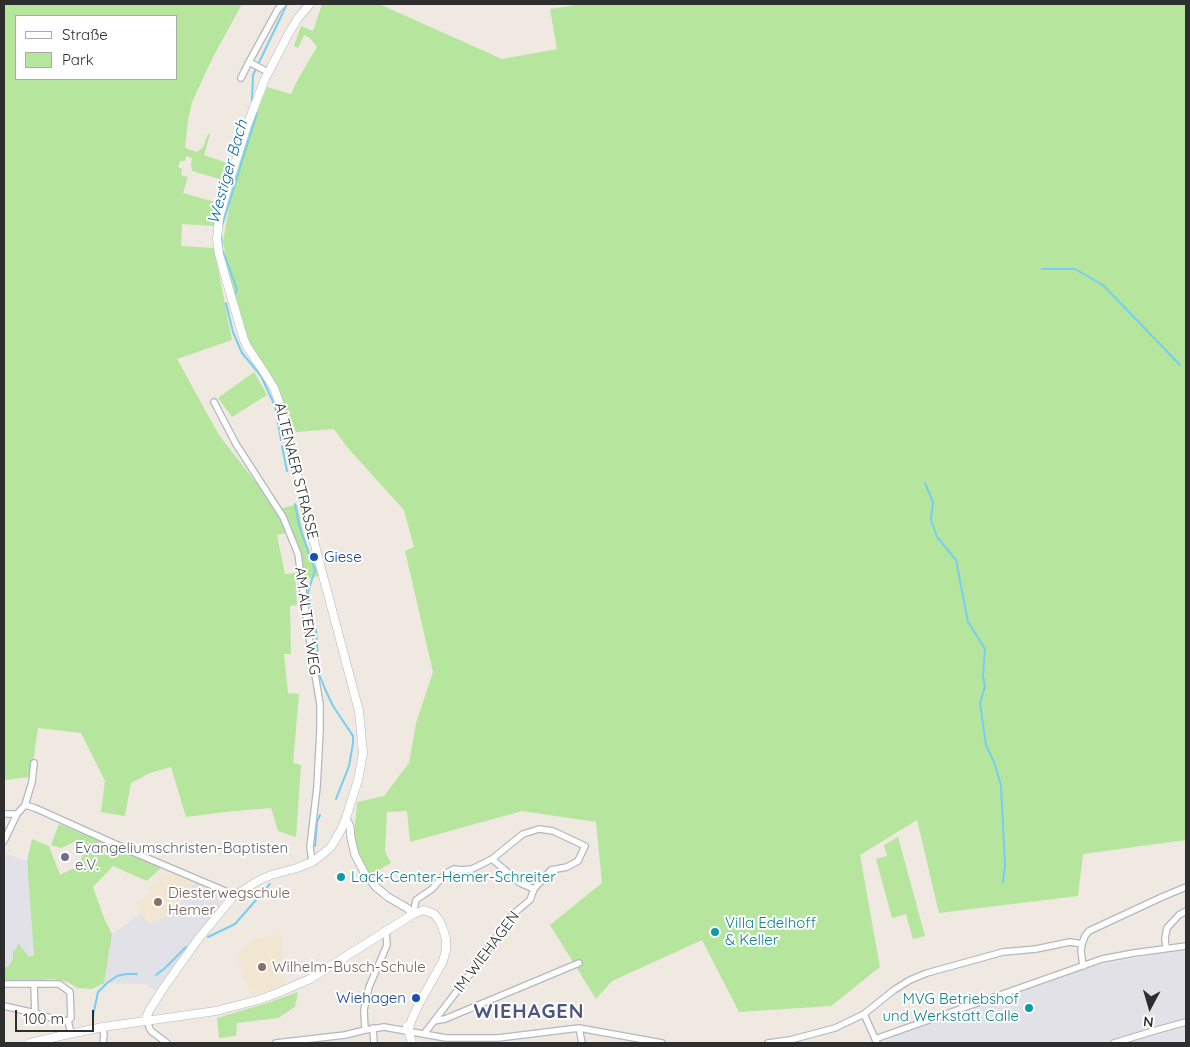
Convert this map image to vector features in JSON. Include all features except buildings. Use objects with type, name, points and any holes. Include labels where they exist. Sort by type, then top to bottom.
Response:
[{"type":"main road","name":"ALTENAER STRASSE","points":[[148,1021],[149,1011],[162,990],[199,938],[233,897],[271,875],[312,862],[331,847],[346,818],[364,753],[359,711],[279,402],[269,380],[244,340],[224,272],[217,240],[219,218],[265,70],[298,18],[310,4]]},
{"type":"main road","points":[[30,1043],[71,1033],[228,1008],[275,994],[318,974],[413,914],[424,910],[434,914],[439,920],[446,939],[446,950],[443,961],[412,1020],[408,1031],[412,1043]]},
{"type":"street","points":[[241,78],[252,64],[278,9],[283,4]]},
{"type":"street","points":[[252,64],[265,70]]},
{"type":"street","name":"AM ALTEN WEG","points":[[214,402],[236,444],[283,516],[298,554],[320,704],[317,787],[310,847],[312,862]]},
{"type":"street","points":[[4,841],[17,814],[25,805],[32,782],[34,763]]},
{"type":"street","points":[[25,805],[224,891],[233,897]]},
{"type":"street","points":[[4,814],[17,814]]},
{"type":"street","points":[[346,818],[350,827],[355,855],[365,874],[388,897],[407,908],[413,914]]},
{"type":"street","name":"IM WIEHAGEN","points":[[424,1034],[477,966],[512,915],[530,900],[534,889],[551,870],[567,867],[578,860],[585,846],[553,831],[539,829],[522,834],[492,859]]},
{"type":"street","points":[[413,914],[416,900],[432,889],[445,874],[454,869],[472,869],[492,859],[520,883],[534,889]]},
{"type":"street","points":[[1083,966],[1082,944],[1085,936],[1090,932],[1186,887]]},
{"type":"street","points":[[1166,948],[1167,928],[1179,915],[1186,911]]},
{"type":"street","points":[[365,1030],[364,1010],[369,987],[387,945],[386,931]]},
{"type":"street","points":[[768,1043],[790,1042],[835,1028],[864,1014],[896,988],[927,973],[1003,952],[1036,949],[1070,942],[1082,944]]},
{"type":"street","points":[[864,1014],[876,1041],[1102,960],[1186,946]]},
{"type":"street","points":[[434,1021],[445,1019],[579,963]]},
{"type":"street","points":[[4,984],[59,984],[70,992],[71,1018],[68,1021],[71,1033]]},
{"type":"street","points":[[34,985],[35,1013]]},
{"type":"street","points":[[4,1006],[68,1021]]},
{"type":"street","points":[[148,1021],[151,1031],[167,1043]]},
{"type":"street","points":[[1114,1043],[1186,1022]]},
{"type":"street","points":[[276,1043],[345,1035],[384,1027],[446,1038],[498,1038],[579,1028],[662,1043]]},
{"type":"street","points":[[103,1028],[103,1043]]},
{"type":"street","points":[[373,1028],[374,1043]]},
{"type":"street","points":[[579,1028],[582,1043]]},
{"type":"shaded area","points":[[4,853],[27,861],[34,955],[8,967],[4,967]]},
{"type":"shaded area","points":[[166,870],[196,882],[170,915],[149,924],[135,905],[152,891],[149,887]]},
{"type":"shaded area","points":[[196,882],[225,897],[158,992],[145,984],[104,983],[112,934],[141,913],[149,924],[170,915]]},
{"type":"shaded area","name":"Wilhelm-Busch-Schule","points":[[281,935],[285,984],[252,996],[236,954],[254,938]]},
{"type":"shaded area","points":[[1186,951],[1186,1043],[883,1043],[903,1032],[1092,966],[1163,953]]},
{"type":"green space","points":[[4,4],[242,4],[212,59],[192,102],[185,148],[197,152],[203,147],[208,134],[210,134],[204,155],[230,164],[226,181],[192,171],[192,158],[186,156],[185,161],[180,161],[178,167],[182,169],[181,175],[188,177],[183,193],[219,203],[214,226],[182,224],[181,246],[214,248],[232,340],[177,359],[219,435],[277,510],[297,504],[305,541],[319,576],[302,581],[291,532],[277,535],[285,574],[295,573],[297,605],[290,606],[291,654],[284,654],[288,693],[299,694],[293,763],[301,765],[296,837],[278,831],[271,808],[186,817],[171,767],[150,773],[131,783],[125,816],[101,812],[105,781],[81,733],[38,728],[31,777],[4,780]]},
{"type":"green space","points":[[322,4],[379,4],[502,59],[557,49],[550,9],[582,4],[1186,4],[1186,840],[1083,854],[1078,896],[939,913],[917,820],[860,855],[880,967],[831,1006],[739,1012],[702,940],[612,981],[596,999],[550,925],[602,883],[596,822],[522,811],[410,842],[407,811],[387,812],[385,851],[391,863],[369,876],[357,854],[354,836],[357,802],[384,796],[409,763],[416,723],[433,672],[405,551],[414,547],[404,510],[347,447],[334,429],[296,432],[276,386],[255,356],[234,301],[223,242],[233,185],[249,132],[267,87],[291,94],[317,47],[310,38],[304,35],[298,48],[294,46],[301,26],[313,31]]},
{"type":"green space","points":[[254,372],[267,395],[232,417],[218,398]]},
{"type":"green space","points":[[59,824],[163,866],[147,881],[113,866],[93,887],[112,934],[104,983],[92,989],[77,988],[68,982],[52,979],[4,983],[4,967],[8,967],[13,959],[13,951],[16,950],[18,943],[29,957],[34,955],[27,861],[32,839],[49,846],[60,875],[76,867],[83,856],[76,841],[61,848],[51,845]]},
{"type":"green space","points":[[898,837],[925,936],[913,939],[906,914],[892,918],[876,859],[887,856],[884,845]]},
{"type":"green space","points":[[298,992],[295,1007],[278,1018],[237,1023],[236,1036],[219,1038],[217,1018]]},
{"type":"waterway","name":"Westiger Bach","points":[[252,101],[253,75],[287,4]]},
{"type":"waterway","name":"Westiger Bach","points":[[222,226],[257,113]]},
{"type":"waterway","name":"Westiger Bach","points":[[221,230],[222,249],[237,289],[235,295]]},
{"type":"waterway","points":[[1042,269],[1075,269],[1103,285],[1180,365]]},
{"type":"waterway","name":"Westiger Bach","points":[[226,303],[233,332],[242,353],[261,376],[275,406],[281,440]]},
{"type":"waterway","name":"Westiger Bach","points":[[282,446],[287,471]]},
{"type":"waterway","points":[[925,483],[933,502],[931,520],[937,537],[956,560],[968,622],[985,649],[983,676],[985,687],[980,703],[986,745],[994,762],[1001,785],[1005,865],[1003,882]]},
{"type":"waterway","name":"Westiger Bach","points":[[295,504],[299,525],[315,570],[308,592],[313,624]]},
{"type":"waterway","name":"Westiger Bach","points":[[316,630],[319,674],[333,706],[353,736],[349,766],[336,799]]},
{"type":"waterway","name":"Westiger Bach","points":[[315,846],[317,822],[320,815]]},
{"type":"waterway","name":"Westiger Bach","points":[[208,937],[235,924],[270,884]]},
{"type":"waterway","name":"Westiger Bach","points":[[156,975],[186,947]]},
{"type":"waterway","name":"Westiger Bach","points":[[93,1016],[98,992],[107,983],[117,976],[137,974]]},
{"type":"place","name":"Giese","points":[[314,557]]},
{"type":"place","name":"Evangeliumschristen-Baptisten e.V.","points":[[65,857]]},
{"type":"place","name":"Lack-Center-Hemer-Schreiter","points":[[341,877]]},
{"type":"place","name":"Diesterwegschule Hemer","points":[[158,902]]},
{"type":"place","name":"Villa Edelhoff & Keller","points":[[715,932]]},
{"type":"place","name":"Wilhelm-Busch-Schule","points":[[262,967]]},
{"type":"place","name":"Wiehagen","points":[[416,998]]},
{"type":"place","name":"MVG Betriebshof und Werkstatt Calle","points":[[1029,1008]]},
{"type":"district","name":"WIEHAGEN","points":[[529,1012]]}]
